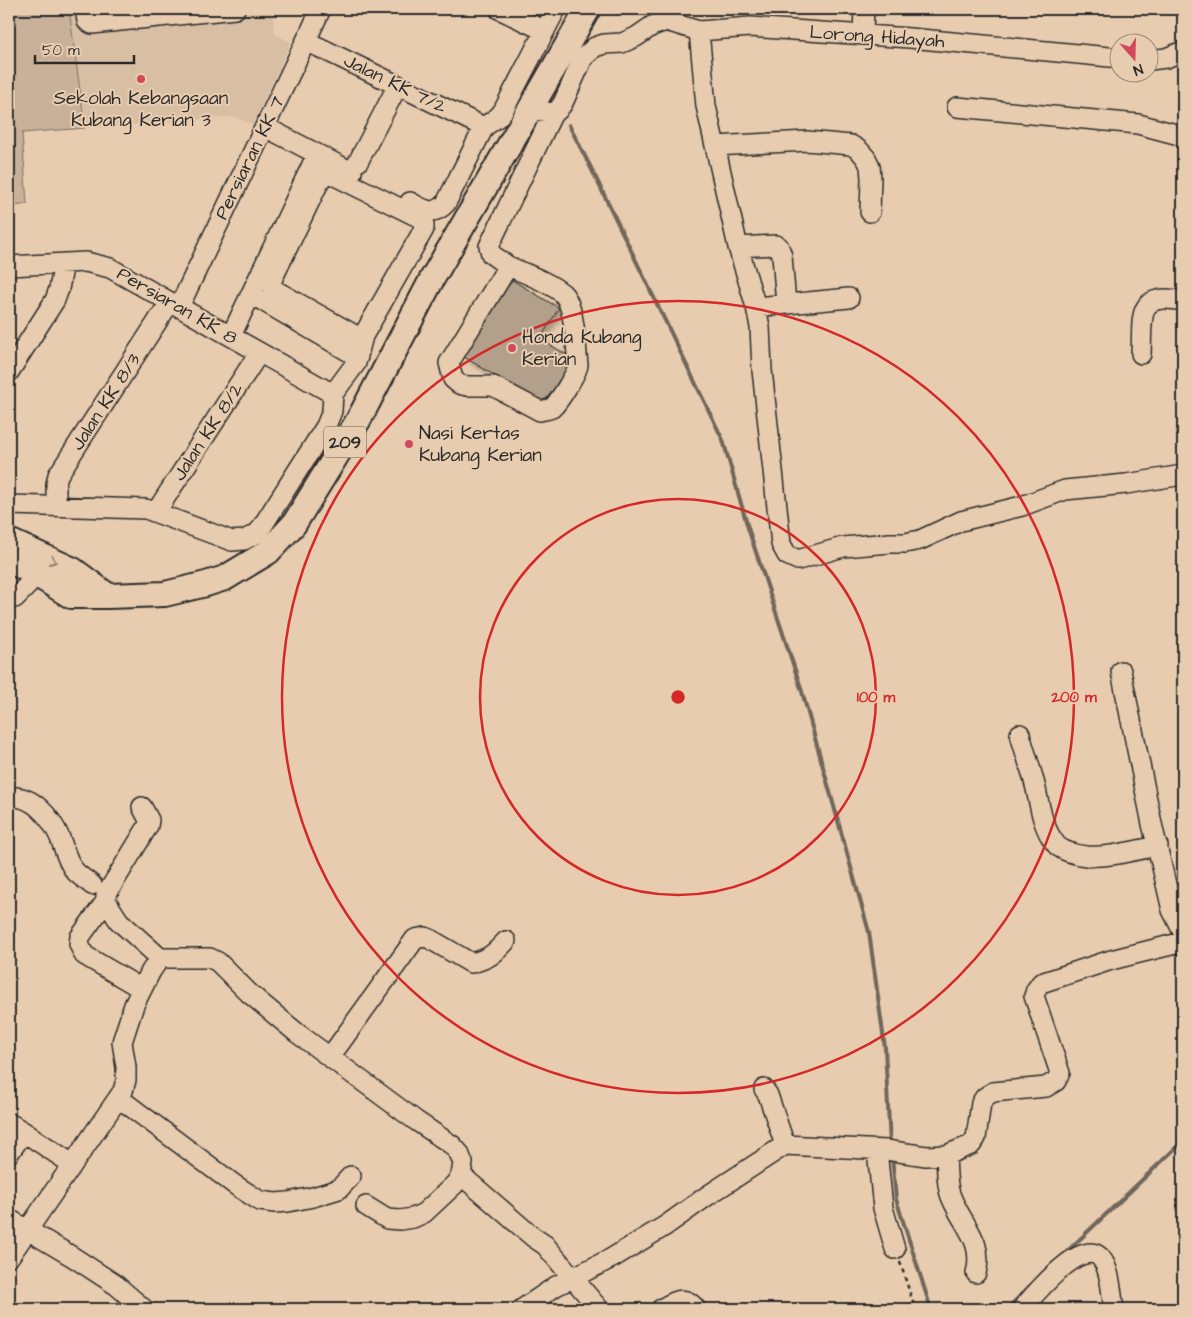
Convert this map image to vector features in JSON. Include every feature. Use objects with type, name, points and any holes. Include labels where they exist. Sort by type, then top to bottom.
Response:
[{"type":"main road","name":"209","points":[[9,560],[71,596],[108,596],[165,594],[186,590],[225,578],[268,552],[294,524],[359,419],[432,279],[542,111],[588,9]]},
{"type":"main road","points":[[9,541],[74,570],[108,596]]},
{"type":"street","points":[[85,9],[87,21],[92,24],[235,9]]},
{"type":"street","name":"Persiaran KK 7","points":[[174,304],[265,127],[322,9]]},
{"type":"street","points":[[500,9],[545,30]]},
{"type":"street","points":[[265,127],[427,211],[437,211],[446,203],[484,127],[503,111],[556,9]]},
{"type":"street","points":[[863,35],[864,9]]},
{"type":"street","name":"Lorong Hidayah","points":[[508,266],[450,363],[450,371],[453,379],[459,384],[467,386],[493,386],[540,411],[546,410],[552,408],[577,372],[578,365],[570,308],[562,293],[508,266],[490,254],[489,246],[542,111],[558,110],[583,58],[595,47],[622,43],[636,37],[652,26],[666,21],[698,31],[750,27],[1110,57]]},
{"type":"street","points":[[698,31],[706,106],[738,247],[760,327],[762,370],[781,544],[787,555],[798,560],[843,547],[905,543],[920,540],[961,521],[1022,506],[1065,490],[1126,484],[1183,475]]},
{"type":"street","name":"Jalan KK 7/2","points":[[306,41],[484,127]]},
{"type":"street","points":[[1160,59],[1183,51]]},
{"type":"street","points":[[358,162],[398,85]]},
{"type":"street","points":[[957,107],[1138,124],[1183,136]]},
{"type":"street","points":[[715,146],[807,141],[852,145],[866,158],[870,166],[870,212]]},
{"type":"street","points":[[231,336],[317,154]]},
{"type":"street","points":[[9,505],[137,509],[156,512],[232,541],[252,538],[258,532],[326,426],[332,411],[333,394],[356,363],[360,348],[424,229],[422,219],[331,174],[326,174],[322,176],[271,282],[271,286],[272,289],[360,348]]},
{"type":"street","points":[[738,247],[776,245],[779,247],[782,256],[786,304]]},
{"type":"street","name":"Persiaran KK 8","points":[[9,266],[86,262],[110,268],[333,394]]},
{"type":"street","points":[[9,372],[55,300],[64,263]]},
{"type":"street","points":[[251,294],[360,348]]},
{"type":"street","points":[[756,307],[850,298]]},
{"type":"street","points":[[1141,354],[1143,316],[1146,307],[1153,300],[1161,298],[1183,301]]},
{"type":"street","name":"Jalan KK 8/3","points":[[56,506],[58,475],[174,304]]},
{"type":"street","name":"Jalan KK 8/2","points":[[156,512],[259,353]]},
{"type":"street","points":[[9,596],[15,598],[36,574]]},
{"type":"street","points":[[1121,671],[1172,910],[1183,932]]},
{"type":"street","points":[[1020,734],[1036,788],[1040,810],[1047,829],[1056,845],[1085,856],[1102,856],[1158,846]]},
{"type":"street","points":[[9,797],[16,796],[30,801],[42,810],[60,837],[74,870],[92,885]]},
{"type":"street","points":[[142,807],[149,820],[148,826],[106,895],[106,901],[119,921],[160,958],[210,958],[218,962],[249,993],[297,1033],[452,1145],[459,1153],[463,1163],[461,1175],[455,1184],[424,1213],[414,1218],[387,1219],[366,1206]]},
{"type":"street","points":[[106,901],[80,937],[79,944],[81,949],[84,955],[142,989]]},
{"type":"street","points":[[330,1057],[415,938],[425,937],[430,939],[471,962],[492,956],[506,941]]},
{"type":"street","points":[[522,1309],[556,1286],[612,1258],[665,1226],[785,1145],[889,1151],[926,1156],[946,1155],[971,1145],[976,1138],[981,1103],[985,1097],[993,1092],[1046,1087],[1056,1081],[1060,1073],[1034,996],[1041,983],[1112,960],[1183,942]]},
{"type":"street","points":[[9,1257],[119,1098],[126,1080],[122,1042],[134,1006],[151,971],[160,958]]},
{"type":"street","points":[[764,1089],[768,1095],[785,1145]]},
{"type":"street","points":[[119,1098],[235,1185],[260,1201],[288,1202],[314,1196],[339,1189],[352,1176]]},
{"type":"street","points":[[9,1153],[16,1128],[72,1164]]},
{"type":"street","points":[[889,1151],[883,1208],[895,1249]]},
{"type":"street","points":[[946,1155],[949,1192],[959,1214],[969,1229],[978,1252],[979,1260],[976,1273]]},
{"type":"street","points":[[461,1175],[533,1237],[545,1245],[599,1309]]},
{"type":"street","points":[[9,1219],[73,1257],[116,1286],[144,1309]]},
{"type":"street","points":[[1022,1309],[1068,1261],[1078,1255],[1090,1252],[1099,1256],[1105,1265],[1114,1309]]},
{"type":"street","points":[[661,1309],[671,1303],[686,1300],[691,1302],[696,1309]]},
{"type":"path","points":[[895,1249],[915,1309]]},
{"type":"shaded area","name":"Sekolah Kebangsaan Kubang Kerian 3","points":[[9,9],[272,9],[275,34],[291,42],[253,125],[235,117],[22,133],[27,204],[9,207]]},
{"type":"shaded area","points":[[9,9],[69,9],[85,128],[22,133],[27,204],[9,207]]},
{"type":"building","name":"Honda Kubang Kerian","points":[[512,280],[559,308],[540,339],[574,359],[545,406],[464,357]]},
{"type":"waterway","points":[[569,125],[723,440],[748,528],[801,688],[869,932],[885,1048],[890,1145]]},
{"type":"waterway","points":[[1058,1260],[1183,1141]]},
{"type":"waterway","points":[[892,1157],[896,1199],[931,1309]]},
{"type":"waterway","points":[[1007,1309],[1031,1285]]},
{"type":"place","name":"Sekolah Kebangsaan Kubang Kerian 3","points":[[141,79]]},
{"type":"place","name":"Honda Kubang Kerian","points":[[512,348]]},
{"type":"place","name":"Nasi Kertas Kubang Kerian","points":[[409,444]]}]
